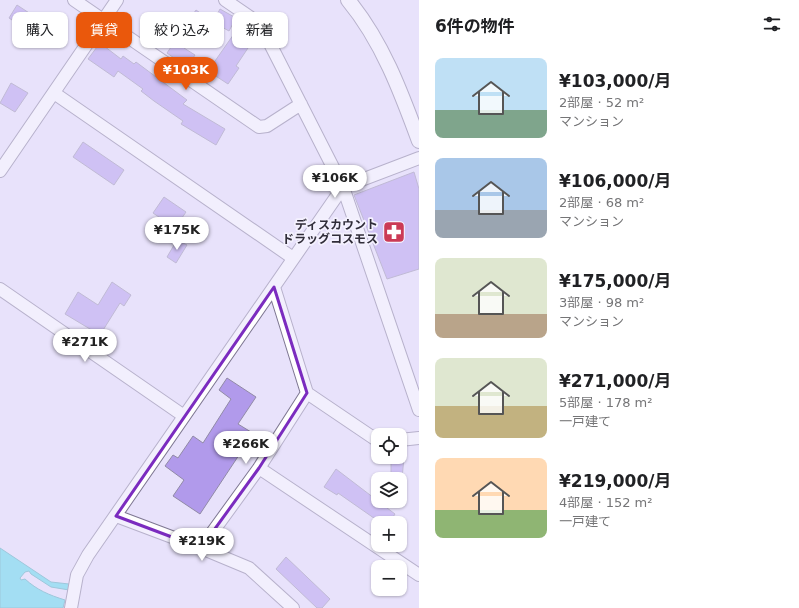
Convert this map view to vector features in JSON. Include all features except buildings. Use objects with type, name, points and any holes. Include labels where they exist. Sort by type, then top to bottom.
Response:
[{"type":"street","points":[[74,0],[92,12]]},
{"type":"street","points":[[109,12],[117,0]]},
{"type":"street","points":[[225,0],[260,24],[343,187],[419,410]]},
{"type":"street","points":[[348,0],[376,43],[400,89],[419,141]]},
{"type":"street","points":[[132,39],[259,127],[267,126],[301,104]]},
{"type":"street","points":[[0,171],[85,48]]},
{"type":"street","points":[[54,93],[293,258]]},
{"type":"street","points":[[71,608],[77,575],[88,555],[343,187],[419,158]]},
{"type":"street","points":[[274,288],[307,393],[371,436]]},
{"type":"street","points":[[0,289],[184,416]]},
{"type":"street","points":[[201,548],[259,468],[307,393]]},
{"type":"street","points":[[407,439],[419,438]]},
{"type":"street","points":[[259,468],[419,575]]},
{"type":"street","points":[[116,516],[249,568],[293,608]]},
{"type":"highlighted area","points":[[274,287],[307,393],[259,468],[201,548],[116,516],[184,416]]},
{"type":"water","points":[[0,548],[51,582],[69,584],[69,590],[51,587],[31,574],[29,571],[25,572],[20,578],[21,580],[25,579],[44,592],[65,600],[63,608],[0,608]]},
{"type":"place","name":"ディスカウント ドラッグコスモス","points":[[394,232]]}]
